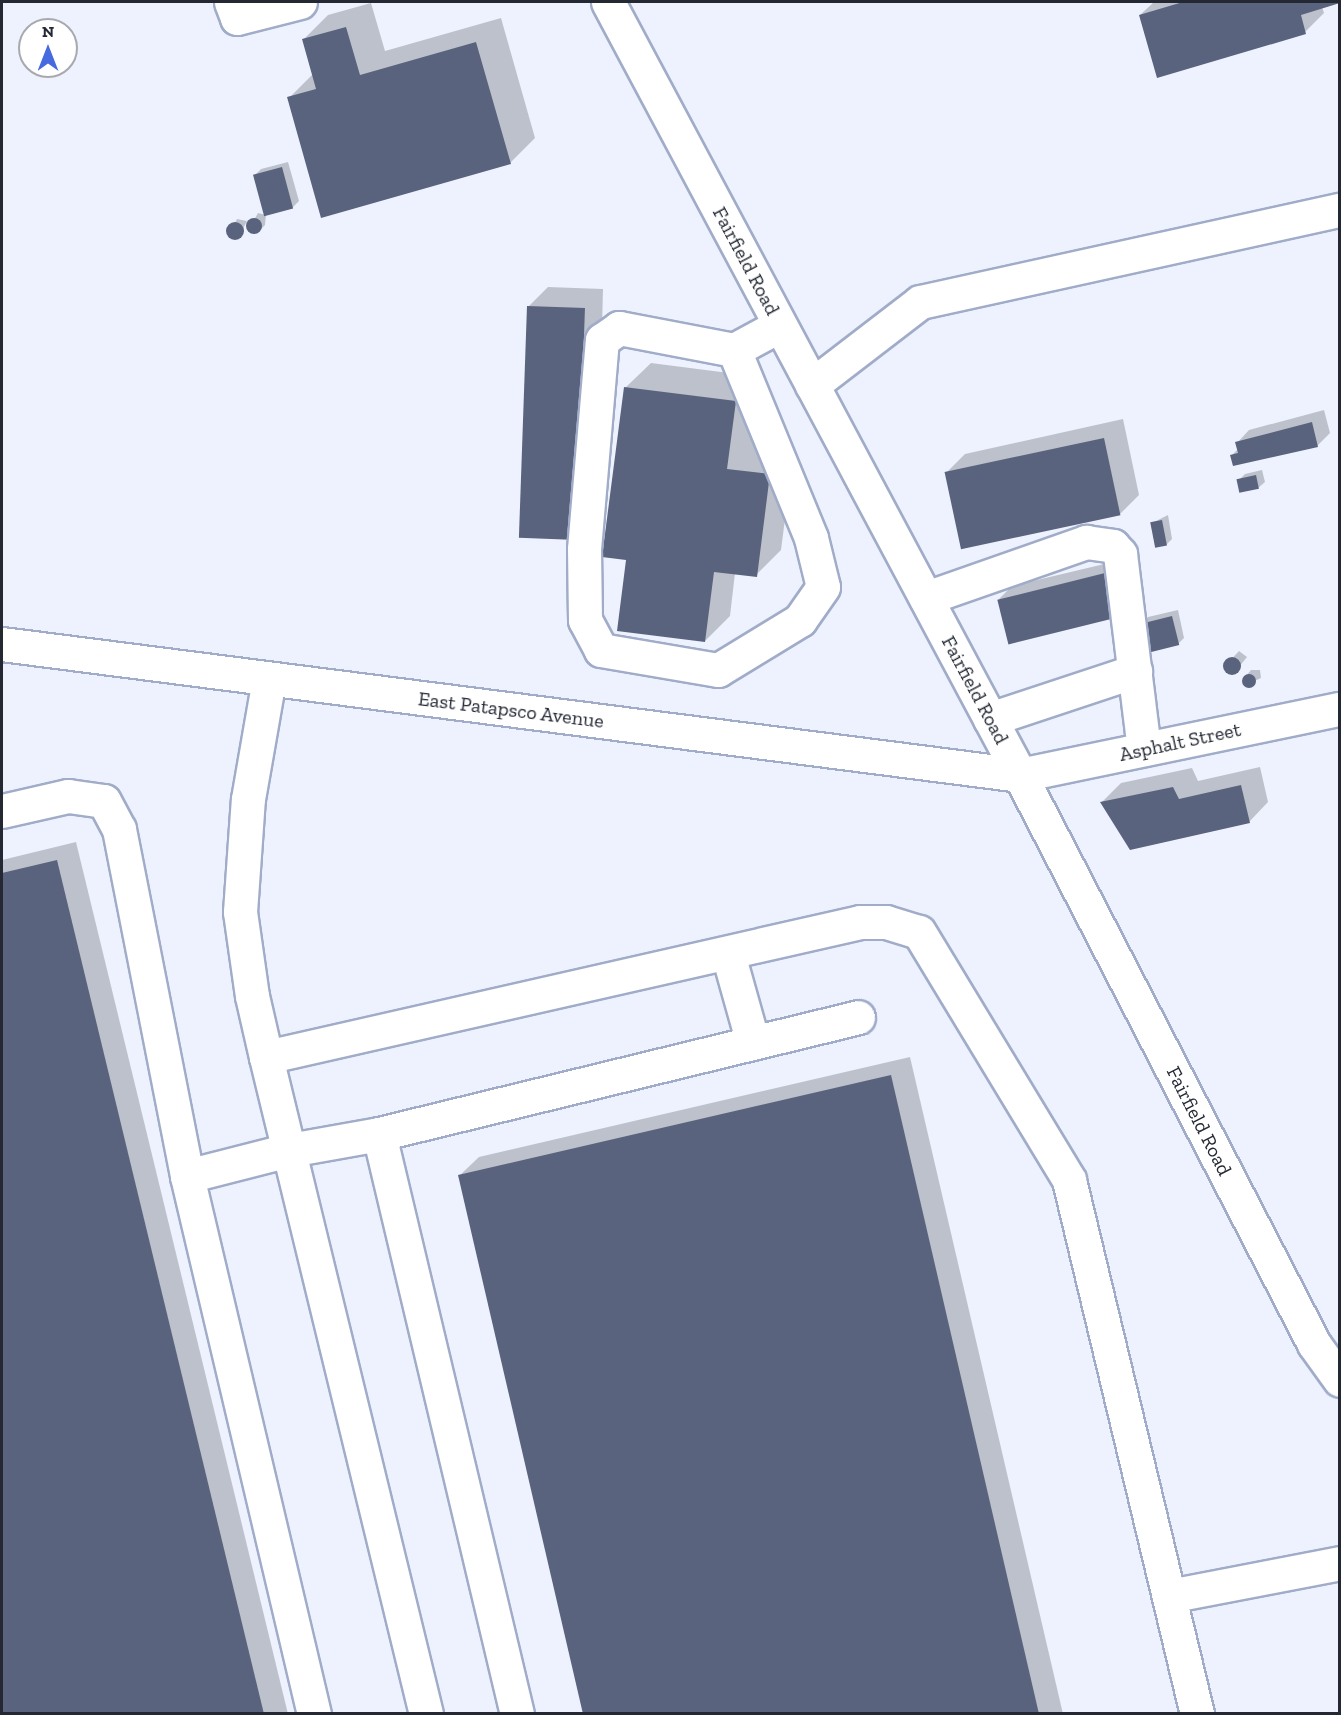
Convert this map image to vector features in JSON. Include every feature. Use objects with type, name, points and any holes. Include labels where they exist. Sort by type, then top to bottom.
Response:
[{"type":"street","points":[[231,2],[237,18],[300,2]]},
{"type":"street","name":"Fairfield Road","points":[[608,2],[1020,775],[1309,1334],[1340,1380]]},
{"type":"street","points":[[812,385],[920,302],[1340,210]]},
{"type":"street","points":[[734,350],[811,538],[823,586],[800,620],[718,670],[602,650],[585,620],[584,549],[602,340],[619,328],[734,350],[780,325]]},
{"type":"street","points":[[926,598],[1086,542],[1113,546],[1120,554],[1144,749]]},
{"type":"street","name":"East Patapsco Avenue","points":[[2,644],[1020,775]]},
{"type":"street","points":[[990,719],[1135,671]]},
{"type":"street","points":[[269,679],[248,799],[240,912],[252,996],[426,1713]]},
{"type":"street","name":"Asphalt Street","points":[[1020,775],[1340,709]]},
{"type":"street","points":[[2,811],[68,796],[104,801],[119,829],[187,1176],[314,1713]]},
{"type":"street","points":[[266,1057],[728,954],[860,922],[886,922],[919,933],[1069,1180],[1197,1713]]},
{"type":"street","points":[[728,954],[753,1043]]},
{"type":"street","points":[[187,1176],[289,1150],[379,1134],[858,1017]]},
{"type":"street","points":[[379,1134],[517,1713]]},
{"type":"street","points":[[1169,1596],[1340,1563]]},
{"type":"building","points":[[1183,2],[1340,3],[1301,15],[1306,34],[1157,78],[1139,15]]},
{"type":"building","points":[[346,27],[360,75],[476,42],[511,164],[321,218],[287,97],[316,89],[302,39]]},
{"type":"building","points":[[282,167],[293,209],[264,216],[253,175]]},
{"type":"building","points":[[251,218],[257,218],[262,226],[260,232],[251,234],[246,229],[246,223]]},
{"type":"building","points":[[235,222],[241,225],[244,231],[241,237],[235,240],[229,237],[226,231],[229,225]]},
{"type":"building","points":[[527,306],[585,308],[577,540],[519,538]]},
{"type":"building","points":[[624,387],[736,401],[727,469],[770,474],[757,577],[714,572],[705,642],[617,631],[626,560],[602,557]]},
{"type":"building","points":[[1312,422],[1318,447],[1233,466],[1230,455],[1238,453],[1235,442]]},
{"type":"building","points":[[1104,438],[1120,515],[961,549],[945,472]]},
{"type":"building","points":[[1256,475],[1259,489],[1239,493],[1236,479]]},
{"type":"building","points":[[1162,520],[1167,546],[1155,548],[1150,522]]},
{"type":"building","points":[[1105,573],[1116,618],[1008,644],[997,600]]},
{"type":"building","points":[[1172,616],[1179,645],[1147,653],[1140,624]]},
{"type":"building","points":[[1228,657],[1236,657],[1241,662],[1239,673],[1228,675],[1223,670],[1223,662]]},
{"type":"building","points":[[1246,674],[1252,674],[1256,681],[1252,688],[1246,688],[1242,684],[1242,678]]},
{"type":"building","points":[[1241,785],[1250,823],[1130,850],[1100,802],[1173,787],[1179,799]]},
{"type":"building","points":[[57,860],[264,1714],[2,1714],[2,873]]},
{"type":"building","points":[[891,1075],[1039,1714],[583,1714],[458,1175]]}]
